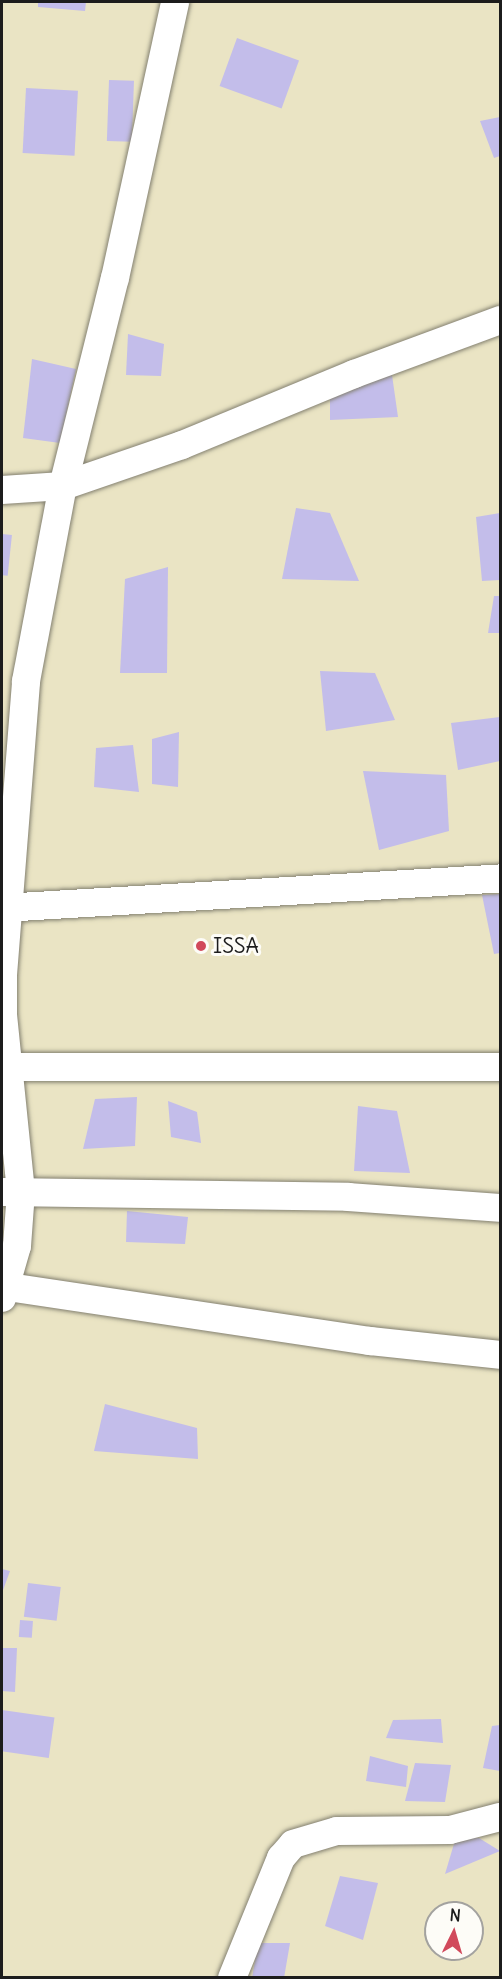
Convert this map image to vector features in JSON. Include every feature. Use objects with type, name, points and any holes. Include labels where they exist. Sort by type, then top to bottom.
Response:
[{"type":"street","points":[[176,2],[115,278],[63,486],[26,681],[5,908],[3,1015],[8,1066],[11,1192],[17,1246],[5,1293],[501,1355]]},
{"type":"street","points":[[2,490],[63,486],[182,445],[354,374],[501,320]]},
{"type":"street","points":[[5,908],[501,878]]},
{"type":"street","points":[[8,1066],[501,1067]]},
{"type":"street","points":[[11,1192],[348,1197],[501,1208]]},
{"type":"street","points":[[232,1977],[281,1858],[293,1844],[337,1831],[450,1830],[501,1817]]},
{"type":"building","points":[[38,2],[86,2],[85,11],[38,7]]},
{"type":"building","points":[[237,38],[299,61],[282,108],[220,86]]},
{"type":"building","points":[[109,80],[134,81],[132,142],[107,141]]},
{"type":"building","points":[[26,88],[78,91],[75,156],[23,153]]},
{"type":"building","points":[[500,117],[500,156],[494,158],[480,121]]},
{"type":"building","points":[[128,334],[164,344],[161,376],[126,375]]},
{"type":"building","points":[[32,359],[76,369],[60,443],[23,438]]},
{"type":"building","points":[[392,375],[398,417],[330,420],[330,390]]},
{"type":"building","points":[[296,508],[330,513],[359,581],[282,579]]},
{"type":"building","points":[[500,513],[500,580],[482,581],[476,517]]},
{"type":"building","points":[[2,534],[12,535],[8,576],[2,575]]},
{"type":"building","points":[[168,567],[167,673],[120,673],[125,579]]},
{"type":"building","points":[[494,596],[500,596],[500,633],[488,633]]},
{"type":"building","points":[[320,671],[375,673],[395,720],[326,731]]},
{"type":"building","points":[[500,717],[500,761],[458,770],[451,723]]},
{"type":"building","points":[[179,732],[178,787],[152,784],[152,739]]},
{"type":"building","points":[[133,745],[139,792],[94,787],[96,748]]},
{"type":"building","points":[[363,771],[446,775],[449,831],[379,850]]},
{"type":"building","points":[[500,894],[500,953],[494,954],[482,895]]},
{"type":"building","points":[[137,1097],[135,1146],[83,1149],[95,1099]]},
{"type":"building","points":[[168,1101],[197,1112],[201,1143],[171,1137]]},
{"type":"building","points":[[358,1106],[397,1111],[410,1173],[354,1171]]},
{"type":"building","points":[[127,1211],[188,1217],[185,1244],[126,1242]]},
{"type":"building","points":[[105,1404],[197,1428],[198,1459],[94,1451]]},
{"type":"building","points":[[2,1569],[10,1571],[2,1593]]},
{"type":"building","points":[[28,1583],[61,1587],[57,1621],[24,1617]]},
{"type":"building","points":[[20,1620],[33,1621],[32,1638],[19,1637]]},
{"type":"building","points":[[2,1648],[17,1648],[15,1692],[2,1691]]},
{"type":"building","points":[[2,1710],[54,1717],[49,1758],[2,1751]]},
{"type":"building","points":[[441,1719],[443,1743],[386,1738],[393,1720]]},
{"type":"building","points":[[500,1725],[500,1771],[483,1768],[492,1726]]},
{"type":"building","points":[[370,1756],[408,1766],[406,1787],[366,1781]]},
{"type":"building","points":[[415,1763],[451,1765],[445,1802],[405,1801]]},
{"type":"building","points":[[456,1837],[479,1838],[500,1851],[445,1874]]},
{"type":"building","points":[[340,1876],[378,1883],[363,1940],[325,1926]]},
{"type":"building","points":[[258,1943],[290,1943],[284,1978],[252,1978]]},
{"type":"place","name":"ISSA","points":[[201,946]]}]
